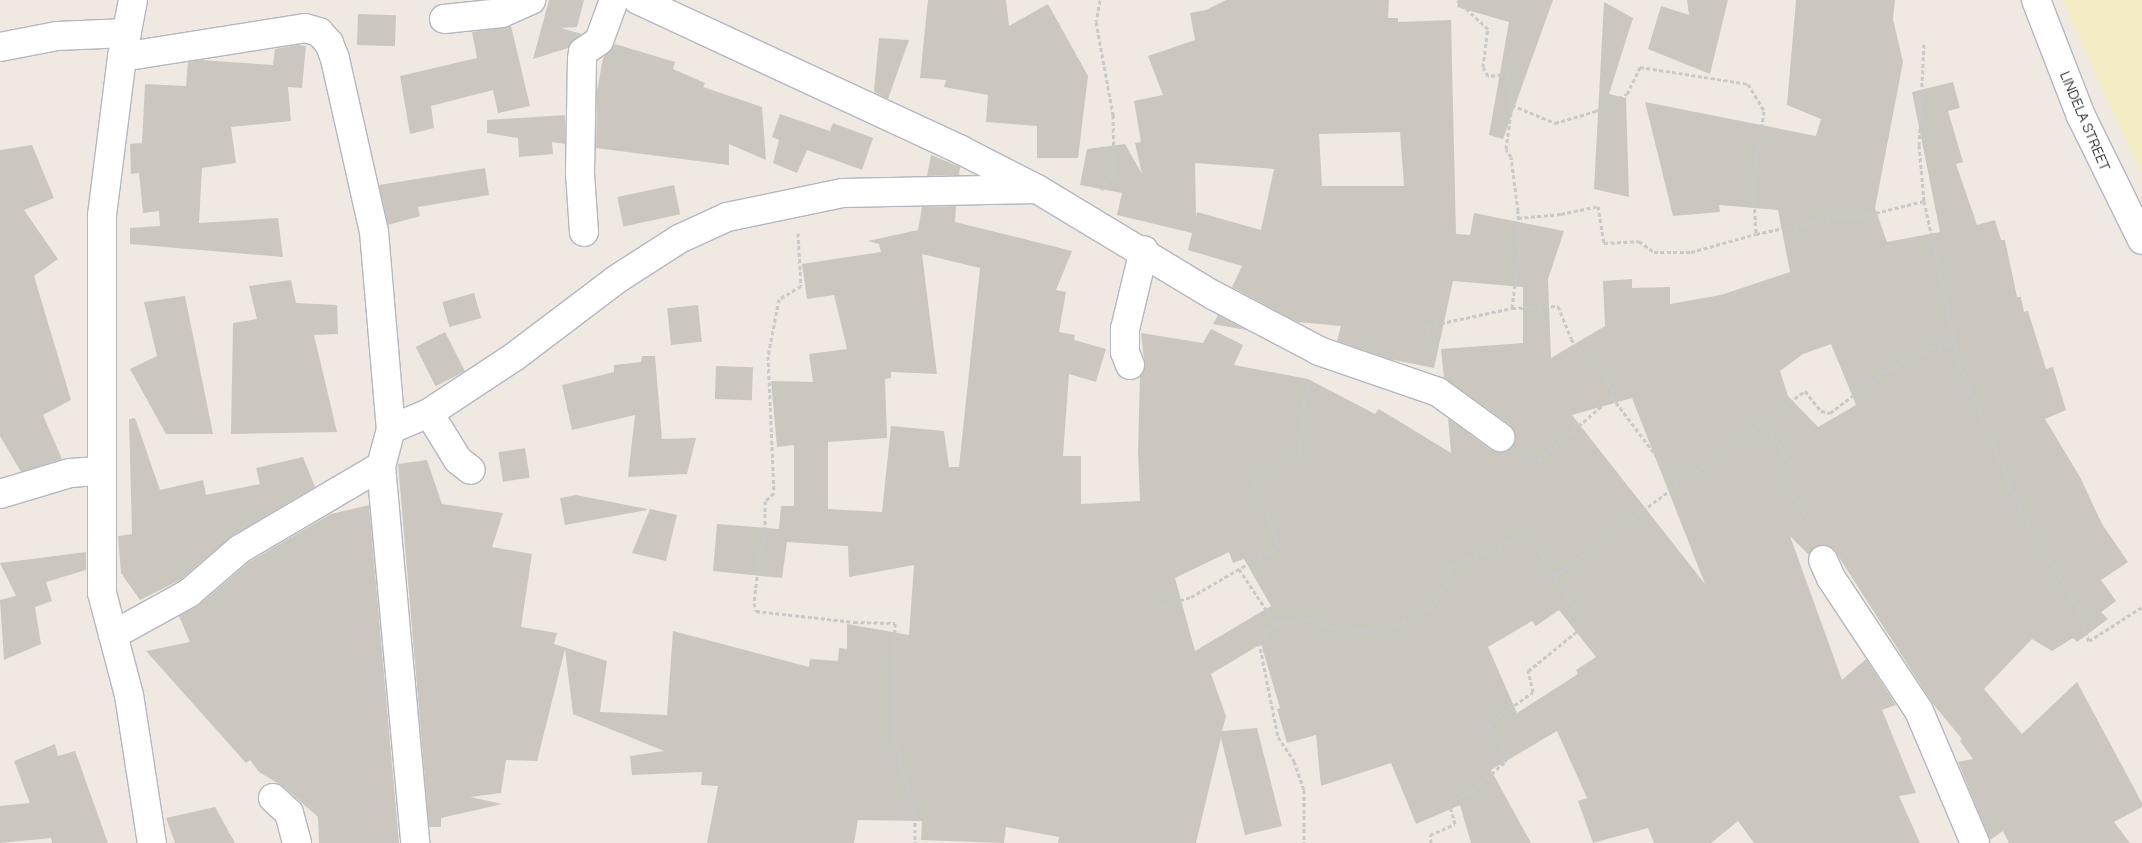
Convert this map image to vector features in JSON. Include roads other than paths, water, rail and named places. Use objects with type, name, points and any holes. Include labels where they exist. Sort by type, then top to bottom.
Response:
[{"type":"street","points":[[133,0],[124,45],[102,216],[100,471],[102,592],[129,694],[152,843]]},
{"type":"street","points":[[444,19],[502,13],[531,0]]},
{"type":"street","points":[[584,232],[580,172],[582,59],[583,52],[599,41],[614,0]]},
{"type":"street","points":[[638,0],[961,150],[1038,189],[1085,216],[1144,250],[1213,295],[1319,351],[1438,392],[1500,436]]},
{"type":"street","name":"LINDELA STREET","points":[[2036,0],[2081,116],[2142,240]]},
{"type":"street","points":[[0,47],[57,36],[124,45],[305,28],[319,32],[329,43],[374,232],[391,429],[381,466],[415,843]]},
{"type":"street","points":[[391,429],[429,413],[514,357],[617,279],[679,240],[727,217],[796,200],[843,193],[1038,189]]},
{"type":"street","points":[[1130,365],[1125,352],[1125,329],[1144,250]]},
{"type":"street","points":[[429,413],[458,460],[471,470]]},
{"type":"street","points":[[113,634],[189,592],[240,549],[381,466]]},
{"type":"street","points":[[0,494],[70,473],[100,471]]},
{"type":"street","points":[[1823,560],[1831,578],[1919,711],[1976,843]]},
{"type":"street","points":[[273,798],[289,813],[296,843]]}]
